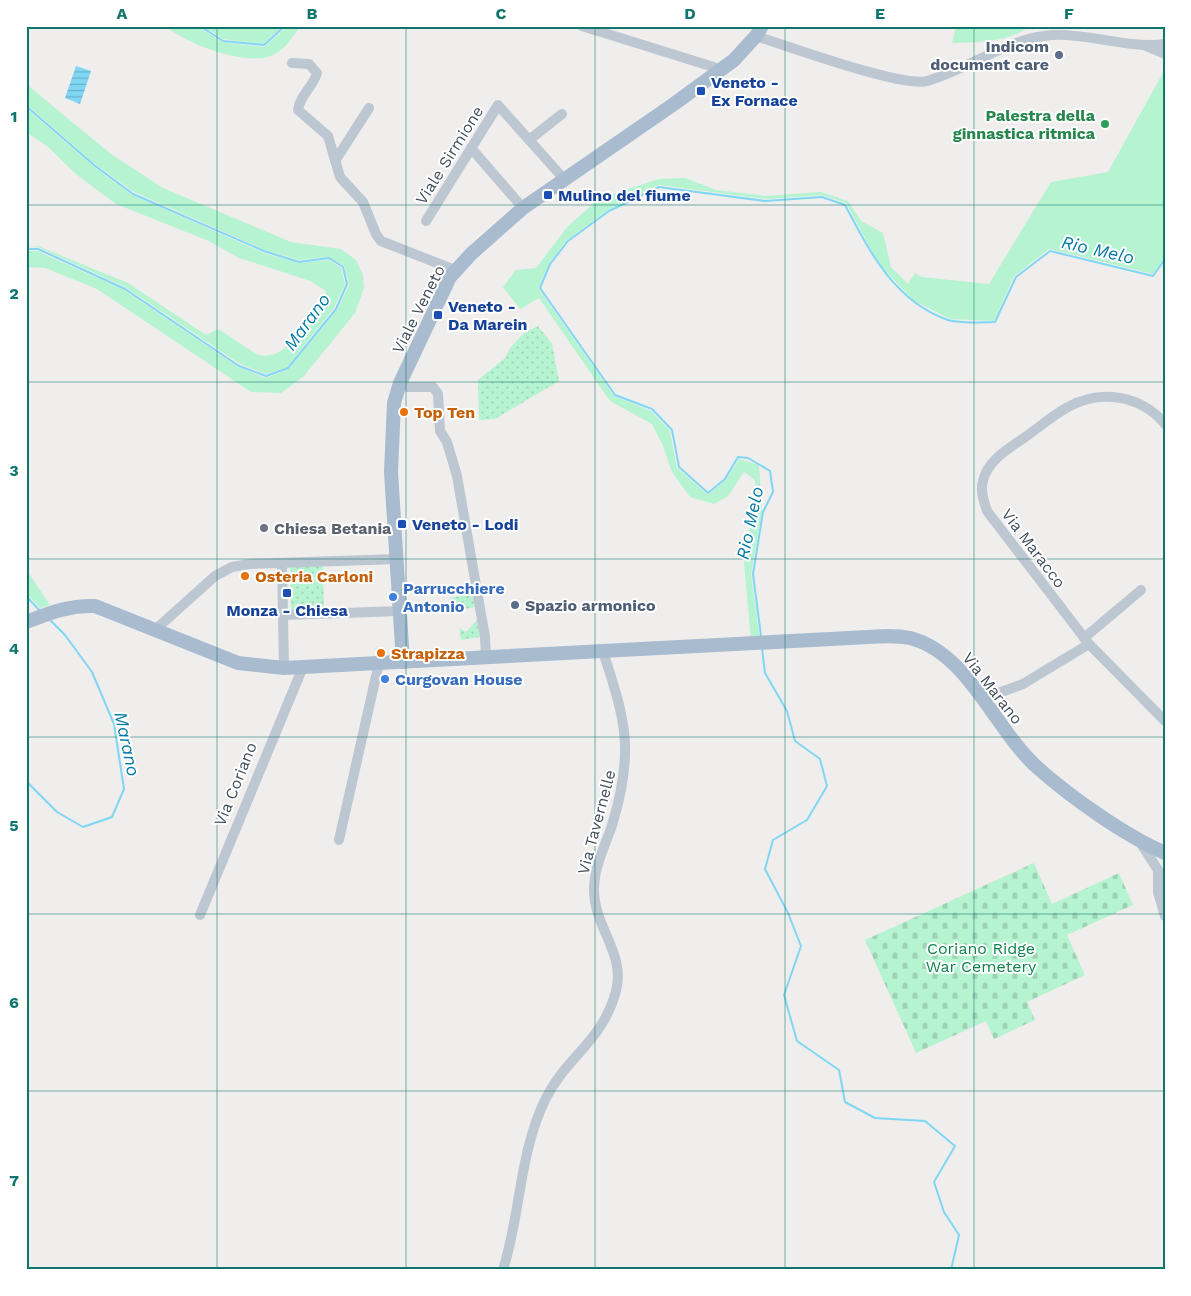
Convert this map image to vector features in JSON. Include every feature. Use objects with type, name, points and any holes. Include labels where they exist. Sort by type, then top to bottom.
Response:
[{"type":"main road","name":"Viale Veneto","points":[[403,662],[398,559],[391,472],[394,403],[400,383],[455,270],[523,208],[720,70],[739,54],[759,31]]},
{"type":"main road","name":"Via Marano","points":[[26,622],[59,609],[95,606],[238,663],[284,668],[892,636],[910,638],[925,644],[948,660],[965,676],[1012,740],[1038,768],[1140,842],[1165,853]]},
{"type":"street","points":[[582,26],[720,70]]},
{"type":"street","points":[[759,31],[892,77],[916,82],[940,76],[998,50],[1042,37],[1077,36],[1145,45],[1165,44]]},
{"type":"street","points":[[1145,45],[1165,54]]},
{"type":"street","points":[[292,63],[309,64],[317,73],[315,80],[302,97],[298,110],[328,136],[340,177],[363,202],[376,234],[381,241],[455,270]]},
{"type":"street","name":"Viale Sirmione","points":[[426,221],[498,105],[529,140]]},
{"type":"street","points":[[335,161],[369,108]]},
{"type":"street","points":[[562,114],[529,140],[564,178]]},
{"type":"street","points":[[471,148],[523,208]]},
{"type":"street","points":[[400,383],[408,386],[433,388],[438,394],[438,424],[452,456],[457,476],[485,637],[486,658]]},
{"type":"street","name":"Via Maracco","points":[[1165,424],[1156,413],[1136,403],[1112,396],[1097,396],[1068,407],[1003,453],[991,465],[982,481],[982,496],[987,511],[1086,641],[1165,721]]},
{"type":"street","points":[[155,630],[222,571],[248,564],[398,559]]},
{"type":"street","points":[[282,563],[284,668]]},
{"type":"street","points":[[982,699],[1023,684],[1086,641],[1141,590]]},
{"type":"street","points":[[283,615],[401,611]]},
{"type":"street","name":"Via Tavernelle","points":[[504,1270],[509,1252],[524,1162],[536,1120],[559,1078],[597,1034],[609,1012],[619,979],[614,951],[596,910],[594,891],[595,869],[611,830],[624,787],[627,754],[622,708],[603,652]]},
{"type":"street","points":[[339,840],[379,664]]},
{"type":"street","name":"Via Coriano","points":[[200,915],[303,667]]},
{"type":"street","points":[[1140,842],[1150,856],[1159,875],[1161,904],[1165,916]]},
{"type":"street","points":[[1159,875],[1165,860]]},
{"type":"street","points":[[1161,904],[1165,886]]},
{"type":"green space","points":[[166,26],[197,26],[222,42],[264,47],[288,26],[300,26],[291,39],[276,54],[260,58],[247,58],[216,52],[187,40]]},
{"type":"green space","points":[[203,26],[283,26],[263,44],[223,39]]},
{"type":"green space","points":[[956,26],[1030,26],[1021,32],[1003,39],[952,43]]},
{"type":"green space","points":[[1165,69],[1165,257],[1153,274],[1049,249],[1014,276],[994,321],[950,319],[913,300],[879,264],[846,203],[822,195],[765,199],[659,185],[608,210],[567,240],[549,263],[538,288],[614,396],[651,411],[670,431],[677,468],[708,495],[726,480],[739,459],[759,465],[762,512],[751,574],[760,640],[751,641],[744,563],[756,493],[755,480],[744,472],[728,496],[714,504],[690,497],[672,472],[663,446],[652,424],[610,401],[539,298],[520,309],[503,287],[516,270],[536,268],[568,226],[600,198],[659,179],[685,178],[716,190],[766,196],[821,192],[848,201],[861,221],[883,233],[891,267],[908,284],[915,273],[921,277],[989,284],[1051,182],[1108,172]]},
{"type":"green space","points":[[26,84],[111,154],[163,188],[291,242],[341,249],[356,260],[363,275],[364,288],[355,313],[304,376],[281,393],[251,392],[97,289],[45,268],[26,267],[26,251],[37,251],[124,290],[238,367],[266,378],[289,369],[337,310],[349,285],[344,266],[329,257],[299,260],[265,250],[134,192],[95,164],[26,104]]},
{"type":"green space","points":[[26,108],[93,166],[132,195],[264,253],[299,263],[329,260],[341,268],[345,284],[334,308],[287,367],[266,374],[240,364],[125,287],[38,247],[26,248],[38,246],[128,283],[206,335],[218,329],[257,354],[267,356],[277,353],[297,337],[325,299],[326,291],[310,281],[239,258],[209,241],[116,204],[77,175],[47,146],[26,132]]},
{"type":"green space","points":[[538,326],[552,344],[559,381],[495,419],[479,420],[478,380],[505,358],[510,348],[524,333]]},
{"type":"green space","points":[[323,566],[324,611],[291,612],[290,567]]},
{"type":"green space","points":[[26,569],[50,605],[40,608],[26,593]]},
{"type":"green space","points":[[472,594],[475,607],[452,612],[450,598]]},
{"type":"green space","points":[[477,620],[480,637],[461,640],[459,628],[466,632]]},
{"type":"green space","name":"Coriano Ridge War Cemetery","points":[[1034,863],[1052,904],[1119,873],[1133,905],[1067,935],[1085,975],[1027,1002],[1035,1020],[994,1039],[986,1021],[916,1053],[865,940]]},
{"type":"water","points":[[76,66],[91,71],[80,104],[65,98]]},
{"type":"waterway","name":"Marano","points":[[200,26],[223,41],[264,45],[285,26]]},
{"type":"waterway","name":"Marano","points":[[26,106],[94,165],[133,194],[264,251],[299,262],[329,258],[343,267],[347,284],[336,309],[288,368],[266,376],[239,366],[125,289],[38,249],[26,249]]},
{"type":"waterway","name":"Rio Melo","points":[[761,636],[753,574],[763,512],[773,492],[770,471],[748,458],[738,457],[725,479],[708,493],[679,467],[672,430],[652,409],[615,395],[540,288],[550,264],[568,241],[609,211],[659,187],[765,201],[822,197],[845,205],[874,257],[898,288],[929,312],[948,320],[965,322],[995,322],[1016,277],[1050,251],[1153,276],[1165,259]]},
{"type":"waterway","name":"Marano","points":[[26,596],[41,612]]},
{"type":"waterway","name":"Marano","points":[[26,781],[57,812],[83,827],[112,817],[124,789],[114,724],[92,672],[65,635],[50,620]]},
{"type":"waterway","name":"Rio Melo","points":[[762,648],[765,673],[787,711],[795,741],[820,759],[827,786],[807,820],[773,840],[765,869],[788,913],[801,946],[784,995],[797,1041],[839,1070],[845,1102],[875,1118],[925,1121],[955,1146],[934,1182],[944,1212],[959,1235],[951,1270]]},
{"type":"place","name":"Indicom document care","points":[[1059,55]]},
{"type":"place","name":"Veneto - Ex Fornace","points":[[701,91]]},
{"type":"place","name":"Palestra della ginnastica ritmica","points":[[1105,124]]},
{"type":"place","name":"Mulino del fiume","points":[[548,195]]},
{"type":"place","name":"Veneto - Da Marein","points":[[438,315]]},
{"type":"place","name":"Top Ten","points":[[404,412]]},
{"type":"place","name":"Veneto - Lodi","points":[[402,524]]},
{"type":"place","name":"Chiesa Betania","points":[[264,528]]},
{"type":"place","name":"Osteria Carloni","points":[[245,576]]},
{"type":"place","name":"Monza - Chiesa","points":[[287,593]]},
{"type":"place","name":"Parrucchiere Antonio","points":[[393,597]]},
{"type":"place","name":"Spazio armonico","points":[[515,605]]},
{"type":"place","name":"Strapizza","points":[[381,653]]},
{"type":"place","name":"Curgovan House","points":[[385,679]]}]
